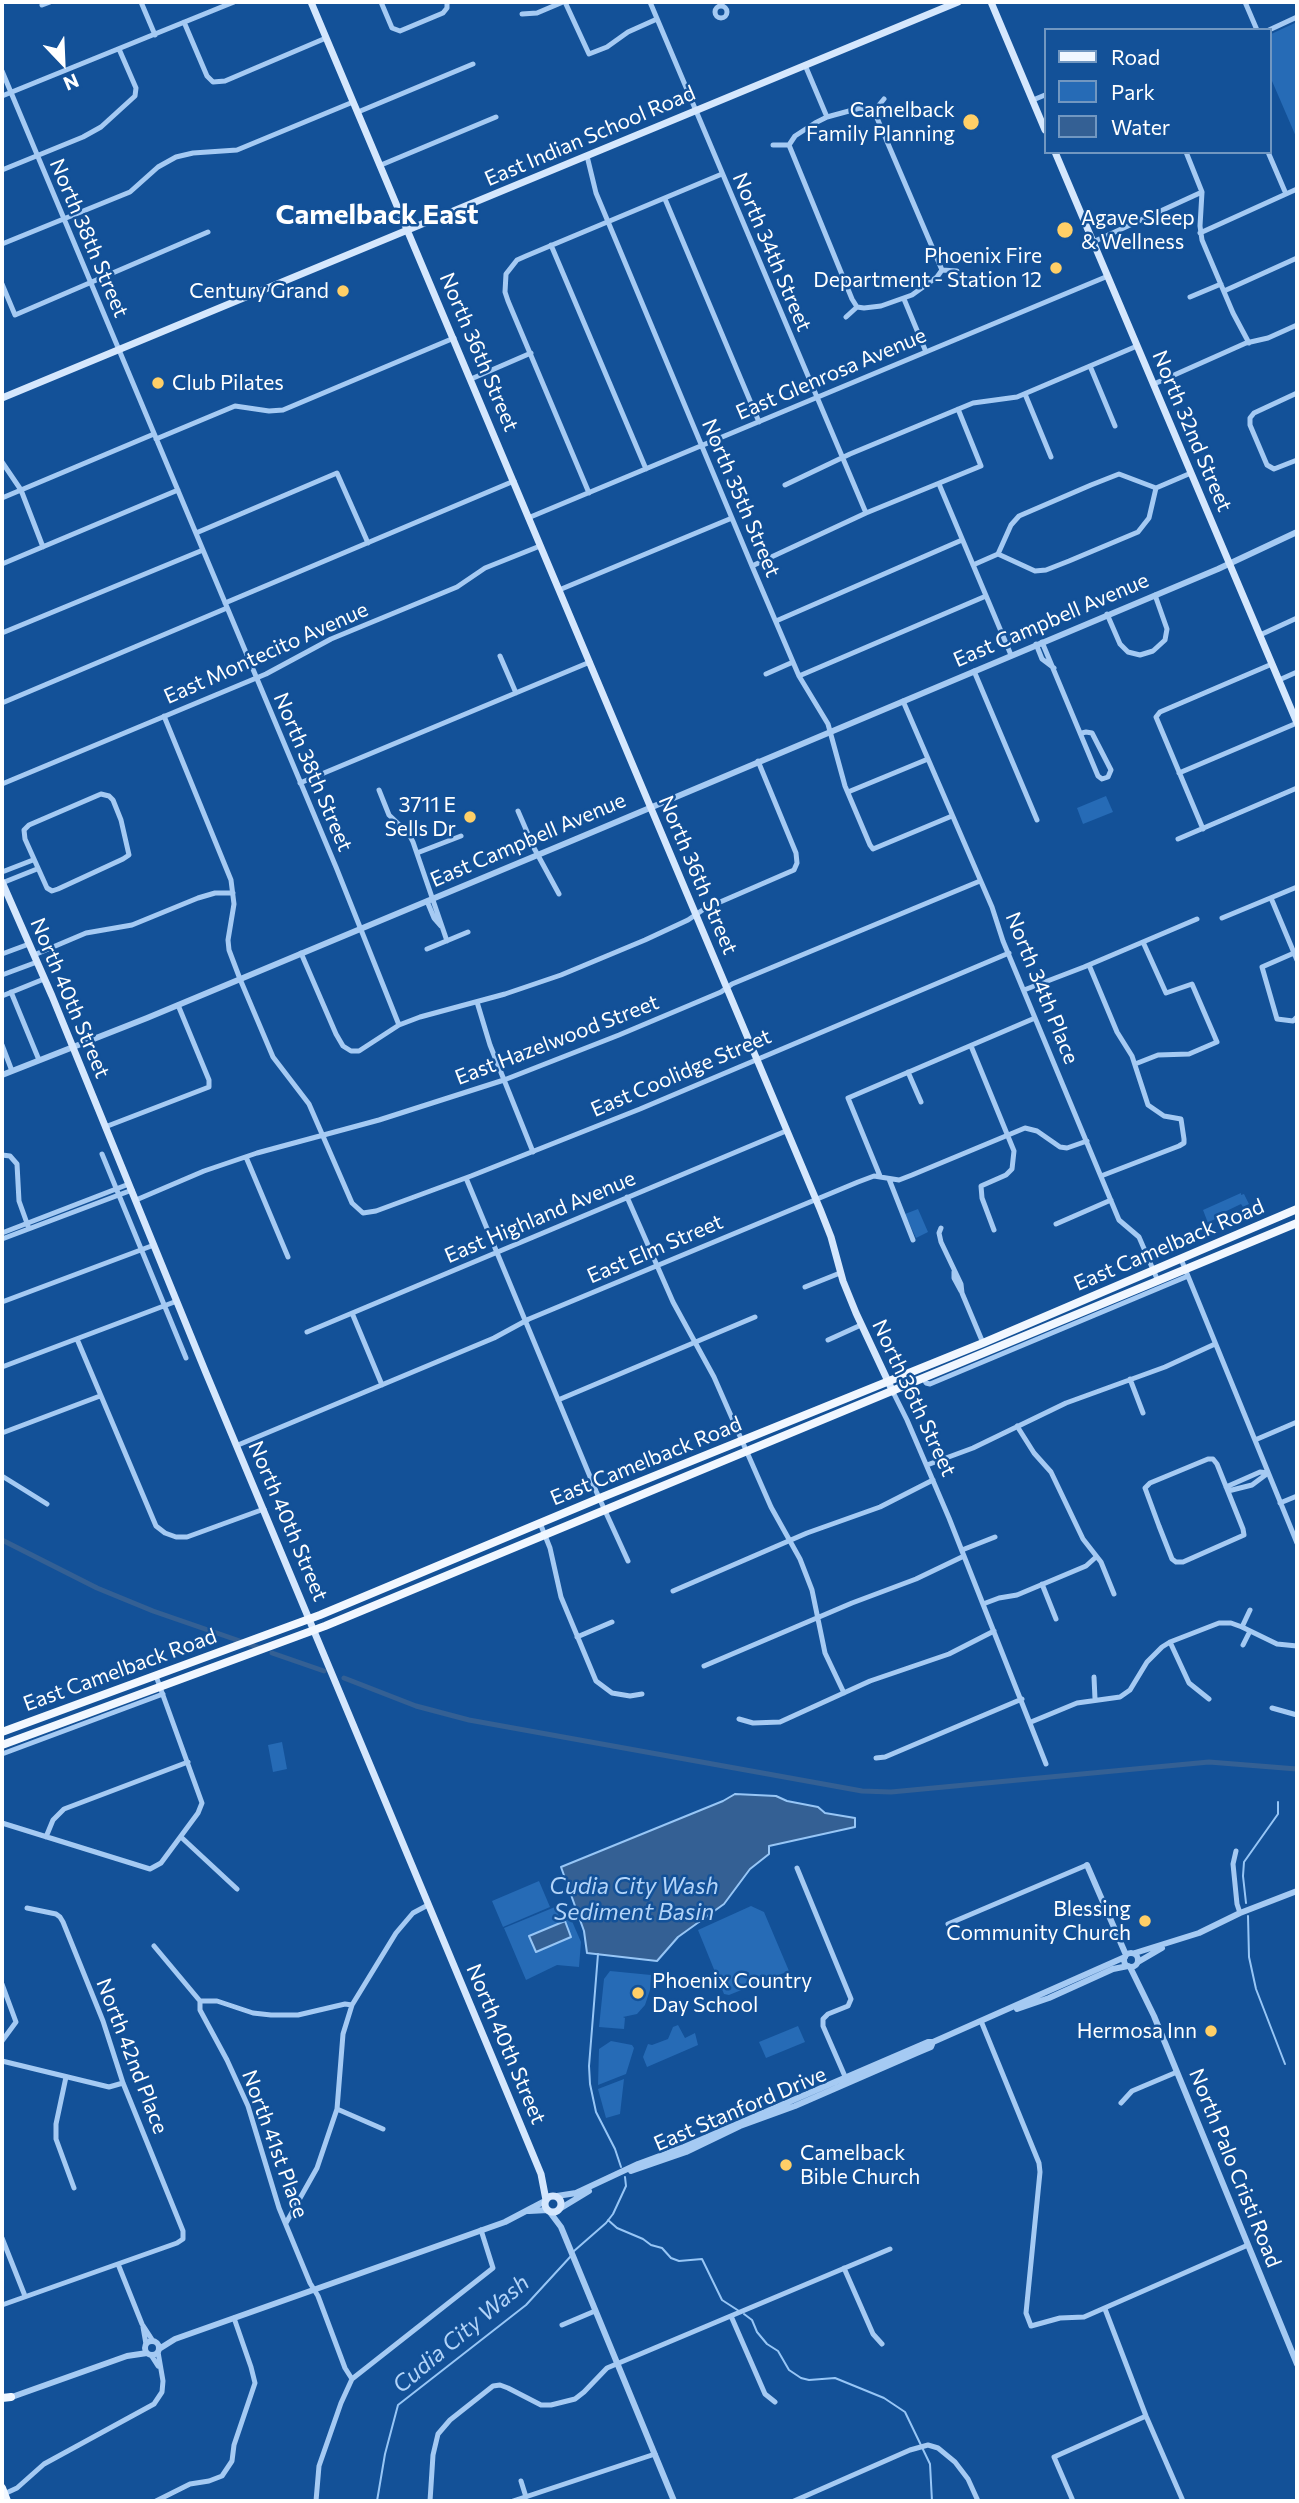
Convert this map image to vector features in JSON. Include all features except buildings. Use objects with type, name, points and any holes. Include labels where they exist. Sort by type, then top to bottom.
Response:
[{"type":"main road","name":"North 36th Street","points":[[311,2],[816,1199],[831,1237],[840,1273],[861,1325],[893,1392]]},
{"type":"main road","name":"East Indian School Road","points":[[2,398],[958,2]]},
{"type":"main road","points":[[991,2],[1044,128]]},
{"type":"main road","name":"North 32nd Street","points":[[1056,154],[1297,723]]},
{"type":"main road","name":"North 40th Street","points":[[2,882],[541,2174],[556,2196]]},
{"type":"main road","name":"East Camelback Road","points":[[2,1732],[310,1619],[600,1497],[983,1343],[1297,1209]]},
{"type":"main road","points":[[1284,1214],[1293,1225]]},
{"type":"main road","name":"East Camelback Road","points":[[2,1745],[161,1691],[314,1630],[606,1508],[1041,1334],[1158,1281],[1187,1273],[1293,1225]]},
{"type":"main road","points":[[1035,1321],[1041,1334]]},
{"type":"main road","points":[[443,1563],[447,1574]]},
{"type":"main road","name":"North 40th Street","points":[[541,2174],[546,2200]]},
{"type":"main road","points":[[556,2196],[562,2202],[560,2208],[554,2212],[549,2210],[546,2200],[556,2196]]},
{"type":"street","points":[[42,5],[50,2]]},
{"type":"street","points":[[141,2],[155,35]]},
{"type":"street","points":[[2,96],[234,2]]},
{"type":"street","points":[[381,2],[395,31],[443,13],[447,5]]},
{"type":"street","points":[[522,14],[537,13],[564,2],[589,54],[657,19]]},
{"type":"street","name":"North 34th Street","points":[[650,2],[866,513]]},
{"type":"street","points":[[1245,2],[1256,28]]},
{"type":"street","points":[[1271,29],[1297,17]]},
{"type":"street","points":[[184,22],[207,76],[213,82],[225,81],[326,38]]},
{"type":"street","points":[[2,170],[101,127],[137,93],[119,49]]},
{"type":"street","points":[[358,112],[473,64]]},
{"type":"street","points":[[804,65],[827,117]]},
{"type":"street","name":"North 38th Street","points":[[2,71],[361,928],[399,1025]]},
{"type":"street","points":[[1033,100],[1044,95]]},
{"type":"street","points":[[874,111],[884,99]]},
{"type":"street","points":[[2,244],[130,192],[158,167],[176,157],[237,150],[353,102]]},
{"type":"street","points":[[789,145],[795,136],[827,117],[860,108],[874,111]]},
{"type":"street","points":[[874,111],[942,270]]},
{"type":"street","points":[[381,165],[496,117]]},
{"type":"street","points":[[773,145],[789,145]]},
{"type":"street","points":[[789,145],[857,307]]},
{"type":"street","points":[[1187,154],[1202,192],[1200,233],[1249,343]]},
{"type":"street","points":[[1269,154],[1286,194]]},
{"type":"street","name":"North 35th Street","points":[[587,156],[593,184],[608,222],[799,676],[823,713],[848,792],[873,849],[951,816]]},
{"type":"street","points":[[589,493],[505,292],[506,274],[517,260],[722,174]]},
{"type":"street","points":[[1200,233],[1297,189]]},
{"type":"street","points":[[1093,242],[1202,192]]},
{"type":"street","points":[[665,199],[759,422]]},
{"type":"street","points":[[2,284],[15,314],[208,232]]},
{"type":"street","points":[[551,246],[646,469]]},
{"type":"street","points":[[1224,291],[1297,258]]},
{"type":"street","points":[[942,270],[957,271]]},
{"type":"street","points":[[846,317],[857,307],[881,306],[904,299],[937,277],[942,270]]},
{"type":"street","name":"East Glenrosa Avenue","points":[[528,518],[1108,276]]},
{"type":"street","points":[[1190,297],[1221,284]]},
{"type":"street","points":[[904,299],[926,352]]},
{"type":"street","points":[[1154,384],[1297,325]]},
{"type":"street","points":[[2,498],[235,406],[269,411],[283,410],[454,338]]},
{"type":"street","points":[[785,485],[973,403],[1011,399],[1138,346]]},
{"type":"street","points":[[471,379],[531,354]]},
{"type":"street","points":[[1090,366],[1115,426]]},
{"type":"street","points":[[1297,393],[1254,413],[1250,418],[1267,465],[1274,469],[1297,460]]},
{"type":"street","points":[[1025,394],[1051,457]]},
{"type":"street","points":[[752,566],[866,513],[981,466],[958,409]]},
{"type":"street","points":[[2,462],[21,490],[43,547]]},
{"type":"street","points":[[196,533],[337,473],[368,542]]},
{"type":"street","points":[[973,565],[998,554],[1011,525],[1019,516],[1091,485],[1119,474],[1156,488],[1191,473]]},
{"type":"street","points":[[2,703],[368,542],[514,481]]},
{"type":"street","points":[[939,484],[1011,655]]},
{"type":"street","points":[[998,554],[1035,571],[1046,570],[1069,561],[1138,532],[1149,518],[1156,488]]},
{"type":"street","points":[[2,564],[178,490]]},
{"type":"street","points":[[559,590],[732,518]]},
{"type":"street","name":"East Campbell Avenue","points":[[2,1074],[73,1048],[538,855],[1229,564],[1297,532]]},
{"type":"street","points":[[776,621],[962,540]]},
{"type":"street","name":"East Montecito Avenue","points":[[2,784],[282,667],[331,639],[457,587],[485,568],[540,546]]},
{"type":"street","points":[[2,633],[203,550]]},
{"type":"street","points":[[1107,614],[1120,644],[1129,652],[1140,655],[1153,651],[1165,640],[1167,629],[1155,595]]},
{"type":"street","points":[[799,676],[986,596]]},
{"type":"street","points":[[1260,635],[1297,618]]},
{"type":"street","points":[[1039,643],[1054,668],[1098,776],[1102,779],[1108,777],[1111,770],[1092,733],[1082,733]]},
{"type":"street","points":[[500,656],[516,693]]},
{"type":"street","points":[[300,783],[590,662]]},
{"type":"street","points":[[766,674],[793,662]]},
{"type":"street","points":[[1203,829],[1156,717],[1160,712],[1272,664]]},
{"type":"street","points":[[974,671],[1037,820]]},
{"type":"street","points":[[1279,680],[1297,672]]},
{"type":"street","name":"North 34th Place","points":[[903,701],[980,880],[1111,1200],[1123,1225],[1139,1237],[1158,1281]]},
{"type":"street","points":[[164,716],[223,859],[233,893],[228,940],[240,979],[274,1057],[309,1104],[323,1135]]},
{"type":"street","points":[[1179,773],[1297,723]]},
{"type":"street","points":[[848,792],[928,758]]},
{"type":"street","points":[[301,953],[343,1046],[351,1051],[359,1051],[399,1025],[561,975],[645,940],[704,909],[794,870],[797,863],[796,853],[758,761]]},
{"type":"street","points":[[1178,839],[1297,789]]},
{"type":"street","points":[[379,790],[389,815],[409,834],[430,900],[447,940]]},
{"type":"street","points":[[101,794],[111,798],[130,850],[128,856],[54,891],[47,888],[33,860],[24,836],[27,826],[101,794]]},
{"type":"street","points":[[518,811],[559,894]]},
{"type":"street","points":[[417,853],[461,836]]},
{"type":"street","points":[[2,872],[33,860]]},
{"type":"street","points":[[13,868],[17,877]]},
{"type":"street","points":[[2,882],[37,869]]},
{"type":"street","name":"East Hazelwood Street","points":[[135,1199],[246,1157],[443,1101],[504,1080],[619,1035],[980,880]]},
{"type":"street","points":[[1222,918],[1297,887]]},
{"type":"street","points":[[2,975],[86,933],[132,925],[215,893],[233,893]]},
{"type":"street","points":[[1271,898],[1297,960]]},
{"type":"street","points":[[1024,990],[1197,919]]},
{"type":"street","points":[[427,949],[467,932]]},
{"type":"street","points":[[1135,1064],[1158,1055],[1189,1054],[1217,1042],[1192,984],[1166,993],[1143,942]]},
{"type":"street","points":[[2,954],[29,944]]},
{"type":"street","name":"East Coolidge Street","points":[[323,1135],[352,1203],[363,1213],[376,1212],[533,1152],[1009,953]]},
{"type":"street","points":[[1294,953],[1262,967],[1277,1018],[1293,1021],[1297,1017]]},
{"type":"street","points":[[1089,965],[1117,1032],[1135,1064],[1148,1105],[1164,1116],[1181,1119],[1184,1143],[1101,1176]]},
{"type":"street","points":[[2,996],[44,979]]},
{"type":"street","points":[[11,992],[39,1060]]},
{"type":"street","points":[[477,1002],[490,1045],[533,1152]]},
{"type":"street","points":[[105,1126],[209,1087],[209,1080],[178,1005]]},
{"type":"street","points":[[1035,1018],[848,1098],[880,1176],[889,1180],[912,1175],[1025,1128],[1059,1147],[1067,1148],[1087,1141]]},
{"type":"street","points":[[2,1045],[12,1071]]},
{"type":"street","points":[[971,1046],[1014,1151],[1012,1169],[1006,1175],[985,1183],[980,1192],[994,1230]]},
{"type":"street","points":[[908,1072],[921,1102]]},
{"type":"street","name":"East Highland Avenue","points":[[307,1332],[786,1130]]},
{"type":"street","points":[[102,1154],[186,1358]]},
{"type":"street","points":[[2,1155],[10,1156],[17,1164],[19,1201],[28,1226]]},
{"type":"street","points":[[246,1157],[288,1257]]},
{"type":"street","name":"East Elm Street","points":[[238,1445],[494,1338],[525,1321],[656,1266],[858,1182],[880,1176]]},
{"type":"street","points":[[466,1178],[606,1508]]},
{"type":"street","points":[[889,1180],[913,1240]]},
{"type":"street","points":[[2,1233],[28,1226],[130,1187]]},
{"type":"street","points":[[627,1197],[673,1302],[714,1377],[771,1507],[808,1576],[825,1653],[844,1693]]},
{"type":"street","points":[[1056,1224],[1111,1200]]},
{"type":"street","points":[[2,1239],[28,1226]]},
{"type":"street","points":[[941,1228],[940,1237],[957,1286],[983,1343]]},
{"type":"street","points":[[2,1302],[154,1245]]},
{"type":"street","points":[[1181,1259],[1297,1543]]},
{"type":"street","points":[[805,1287],[840,1273]]},
{"type":"street","name":"East Camelback Road","points":[[1041,1334],[1187,1273]]},
{"type":"street","points":[[2,1367],[177,1301]]},
{"type":"street","points":[[352,1313],[382,1385]]},
{"type":"street","points":[[558,1400],[755,1317]]},
{"type":"street","points":[[828,1340],[861,1325]]},
{"type":"street","points":[[77,1339],[156,1526],[176,1537],[187,1537],[264,1509]]},
{"type":"street","points":[[927,1465],[973,1448],[1066,1403],[1178,1362],[1215,1344]]},
{"type":"street","points":[[1130,1379],[1143,1413]]},
{"type":"street","name":"North 36th Street","points":[[893,1392],[927,1465],[1046,1764]]},
{"type":"street","points":[[2,1433],[100,1396]]},
{"type":"street","points":[[1255,1440],[1297,1422]]},
{"type":"street","points":[[1017,1426],[1034,1453],[1051,1472],[1083,1539],[1096,1557],[1114,1594]]},
{"type":"street","points":[[1213,1459],[1227,1489],[1244,1535],[1183,1562],[1176,1562],[1172,1559],[1158,1526],[1146,1488],[1150,1483],[1213,1459]]},
{"type":"street","points":[[1227,1489],[1260,1472],[1268,1473]]},
{"type":"street","points":[[1227,1489],[1252,1485],[1268,1473]]},
{"type":"street","points":[[2,1476],[47,1504]]},
{"type":"street","points":[[1248,1477],[1252,1485]]},
{"type":"street","points":[[673,1591],[790,1540],[880,1507],[933,1480]]},
{"type":"street","points":[[1280,1503],[1297,1496]]},
{"type":"street","name":"East Camelback Road","points":[[606,1508],[628,1561]]},
{"type":"street","points":[[540,1523],[561,1597],[595,1678],[602,1686],[619,1695],[642,1694]]},
{"type":"street","points":[[704,1666],[817,1617],[916,1579],[995,1537]]},
{"type":"street","points":[[984,1604],[1017,1595],[1086,1566],[1096,1557]]},
{"type":"street","points":[[1042,1584],[1056,1619]]},
{"type":"street","points":[[1242,1626],[1250,1610]]},
{"type":"street","points":[[577,1637],[612,1622]]},
{"type":"street","points":[[1031,1722],[1077,1703],[1095,1699],[1111,1700],[1126,1694],[1147,1662],[1170,1642],[1219,1623],[1242,1626],[1277,1644],[1297,1646]]},
{"type":"street","points":[[739,1719],[753,1723],[780,1722],[870,1681],[949,1654],[994,1631]]},
{"type":"street","points":[[1243,1645],[1250,1631]]},
{"type":"street","points":[[1170,1642],[1189,1683],[1209,1699]]},
{"type":"street","points":[[2,1823],[150,1869],[162,1863],[202,1804],[156,1676]]},
{"type":"street","points":[[1094,1677],[1095,1699]]},
{"type":"street","name":"East Camelback Road","points":[[2,1754],[161,1691]]},
{"type":"street","points":[[876,1758],[885,1758],[1022,1699]]},
{"type":"street","points":[[1272,1708],[1297,1715]]},
{"type":"street","points":[[46,1837],[53,1820],[64,1809],[188,1762]]},
{"type":"street","points":[[181,1836],[237,1889]]},
{"type":"street","points":[[1236,1851],[1233,1864],[1240,1913]]},
{"type":"street","points":[[948,1924],[1087,1866],[1129,1955]]},
{"type":"street","points":[[797,1868],[851,1999],[848,2006],[828,2014],[823,2019],[823,2026],[847,2080]]},
{"type":"street","name":"East Stanford Drive","points":[[556,2196],[576,2193],[739,2121],[919,2052],[930,2047],[933,2042],[1129,1955],[1199,1933],[1240,1913],[1297,1891]]},
{"type":"street","points":[[286,2223],[317,2168],[337,2109],[343,2034],[352,2005],[396,1933],[413,1913],[428,1905]]},
{"type":"street","name":"North 42nd Place","points":[[27,1908],[60,1917],[103,2021],[123,2083],[183,2231],[183,2239],[177,2243],[118,2264]]},
{"type":"street","name":"North 41st Place","points":[[154,1945],[200,2001],[200,2010],[228,2060],[248,2106],[274,2193],[345,2368],[352,2379]]},
{"type":"street","name":"East Stanford Drive","points":[[1002,2012],[1049,1998],[1113,1969],[1129,1966],[1167,1945]]},
{"type":"street","name":"North Palo Cristi Road","points":[[1129,1955],[1138,1962],[1141,1984]]},
{"type":"street","name":"North Palo Cristi Road","points":[[1129,1955],[1129,1966],[1141,1984],[1297,2364]]},
{"type":"street","points":[[2,1984],[16,2022],[2,2041]]},
{"type":"street","points":[[200,2001],[217,2001],[253,2013],[271,2015],[298,2015],[345,2004],[352,2005]]},
{"type":"street","points":[[981,2021],[1039,2163],[1026,2313],[1031,2326],[1060,2318],[1084,2317],[1248,2245]]},
{"type":"street","points":[[2,2061],[109,2087],[123,2083]]},
{"type":"street","points":[[1121,2103],[1132,2091],[1177,2072]]},
{"type":"street","points":[[66,2077],[55,2132],[57,2147],[74,2188]]},
{"type":"street","name":"East Stanford Drive","points":[[560,2208],[619,2175],[686,2152],[847,2080]]},
{"type":"street","points":[[337,2109],[383,2129]]},
{"type":"street","points":[[5,2399],[127,2356],[150,2343],[175,2339],[481,2230],[529,2211],[546,2200]]},
{"type":"street","points":[[560,2208],[561,2227]]},
{"type":"street","points":[[529,2211],[549,2210],[561,2227],[674,2501]]},
{"type":"street","points":[[316,2501],[319,2466],[352,2379],[493,2268],[481,2230]]},
{"type":"street","points":[[2,2238],[25,2296]]},
{"type":"street","points":[[430,2501],[433,2455],[438,2434],[485,2390],[500,2385],[533,2402],[551,2406],[575,2399],[607,2368],[890,2249]]},
{"type":"street","points":[[2,2305],[118,2264],[163,2381],[162,2392],[149,2408],[44,2464],[17,2488],[4,2494]]},
{"type":"street","points":[[844,2268],[873,2334],[882,2344]]},
{"type":"street","points":[[1105,2309],[1146,2416],[1183,2501]]},
{"type":"street","points":[[562,2325],[595,2311]]},
{"type":"street","points":[[731,2316],[765,2394],[775,2403]]},
{"type":"street","points":[[156,2501],[190,2483],[209,2481],[222,2476],[232,2461],[234,2445],[255,2383],[234,2318]]},
{"type":"street","points":[[127,2356],[154,2352],[175,2339]]},
{"type":"street","points":[[150,2343],[154,2352]]},
{"type":"street","points":[[1073,2501],[1054,2456],[1146,2416]]},
{"type":"street","points":[[794,2501],[910,2450],[928,2445],[948,2455],[964,2473],[978,2501]]},
{"type":"street","points":[[513,2501],[655,2454]]},
{"type":"street","points":[[521,2481],[526,2497]]},
{"type":"green space","points":[[1297,22],[1297,139],[1271,79],[1271,34]]},
{"type":"green space","points":[[1106,796],[1113,812],[1083,824],[1077,808]]},
{"type":"green space","points":[[1241,1193],[1249,1204],[1243,1207],[1241,1204],[1214,1217],[1215,1219],[1208,1223],[1203,1210]]},
{"type":"green space","points":[[918,1209],[928,1232],[916,1238],[905,1214]]},
{"type":"green space","points":[[282,1742],[287,1769],[273,1772],[268,1745]]},
{"type":"green space","points":[[539,1881],[550,1907],[503,1927],[492,1901]]},
{"type":"green space","points":[[751,1906],[764,1912],[789,1971],[729,1995],[724,1994],[698,1930]]},
{"type":"green space","points":[[555,1907],[559,1916],[568,1912],[581,1942],[579,1967],[557,1965],[526,1980],[504,1928]]},
{"type":"green space","points":[[610,1971],[651,1975],[645,2005],[637,2014],[623,2017],[624,2029],[599,2027],[604,1979]]},
{"type":"green space","points":[[678,2025],[685,2038],[695,2033],[698,2045],[647,2067],[643,2057],[648,2044],[668,2039],[673,2027]]},
{"type":"green space","points":[[798,2026],[805,2042],[766,2058],[759,2042]]},
{"type":"green space","points":[[611,2041],[632,2045],[634,2048],[626,2074],[598,2085],[599,2049]]},
{"type":"green space","points":[[624,2079],[620,2114],[606,2118],[598,2089]]},
{"type":"water","name":"Cudia City Wash Sediment Basin","points":[[735,1794],[776,1796],[818,1807],[825,1813],[855,1818],[855,1827],[769,1846],[769,1854],[750,1869],[724,1904],[678,1937],[657,1961],[587,1953],[584,1931],[561,1867]]},
{"type":"water","points":[[565,1921],[571,1937],[536,1952],[529,1936]]},
{"type":"waterway","points":[[2,1540],[97,1588],[153,1611],[263,1649]]},
{"type":"waterway","points":[[272,1653],[324,1671]]},
{"type":"waterway","points":[[344,1678],[416,1706],[469,1720],[862,1791],[891,1792],[1209,1762],[1297,1769]]},
{"type":"waterway","points":[[1246,1903],[1244,1862],[1278,1814],[1278,1802]]},
{"type":"waterway","points":[[1248,1916],[1249,1957],[1256,1989],[1285,2064]]},
{"type":"waterway","name":"Cudia City Wash","points":[[598,1954],[589,2066],[590,2084],[596,2112],[621,2167]]},
{"type":"waterway","name":"Cudia City Wash","points":[[574,2251],[613,2214],[626,2186],[625,2177]]},
{"type":"waterway","points":[[608,2220],[617,2228],[662,2248],[671,2258],[679,2261],[702,2259],[722,2300],[739,2311]]},
{"type":"waterway","name":"Cudia City Wash","points":[[377,2501],[385,2454],[398,2405],[526,2305],[571,2256]]},
{"type":"waterway","points":[[744,2314],[752,2320],[757,2332],[767,2344],[778,2351],[789,2370],[801,2378],[835,2378],[884,2398],[905,2412],[930,2464],[932,2501]]},
{"type":"place","name":"Camelback Family Planning","points":[[971,122]]},
{"type":"place","name":"Agave Sleep & Wellness","points":[[1065,230]]},
{"type":"place","name":"Phoenix Fire Department - Station 12","points":[[1056,268]]},
{"type":"place","name":"Century Grand","points":[[343,291]]},
{"type":"place","name":"Club Pilates","points":[[158,383]]},
{"type":"place","name":"3711 E Sells Dr","points":[[470,817]]},
{"type":"place","name":"Blessing Community Church","points":[[1145,1921]]},
{"type":"place","name":"Phoenix Country Day School","points":[[638,1993]]},
{"type":"place","name":"Hermosa Inn","points":[[1211,2031]]},
{"type":"place","name":"Camelback Bible Church","points":[[786,2165]]},
{"type":"district","name":"Camelback East","points":[[377,215]]}]
